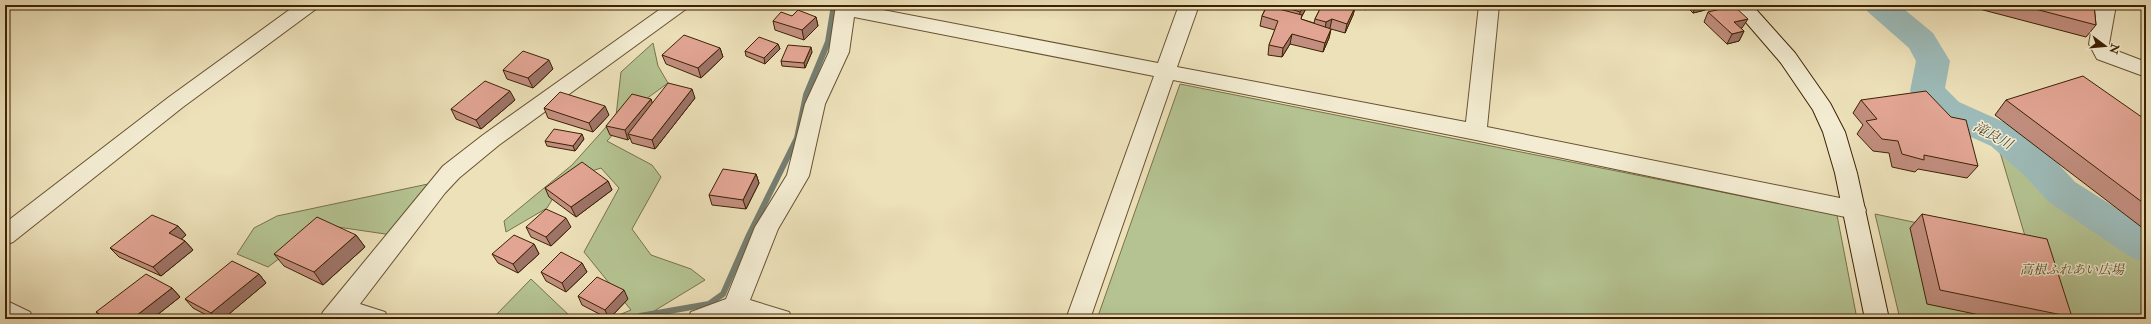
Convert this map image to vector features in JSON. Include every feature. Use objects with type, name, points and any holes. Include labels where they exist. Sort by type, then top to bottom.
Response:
[{"type":"street","points":[[5,236],[176,102],[309,5]]},
{"type":"street","points":[[337,314],[436,187],[451,172],[491,140],[679,5]]},
{"type":"street","points":[[1078,319],[1164,72],[1189,5]]},
{"type":"street","points":[[1476,132],[1489,5]]},
{"type":"street","points":[[1741,5],[1788,58],[1824,108],[1834,132],[1846,173],[1877,319]]},
{"type":"street","points":[[2106,5],[2099,44],[2104,54],[2146,70]]},
{"type":"street","points":[[736,306],[767,227],[798,176],[815,104],[839,52],[845,7],[1164,72],[1476,132],[1855,210]]},
{"type":"street","points":[[700,319],[736,306],[780,319]]},
{"type":"street","points":[[5,310],[21,319]]},
{"type":"street","points":[[337,314],[376,319]]},
{"type":"green space","points":[[653,43],[658,66],[668,83],[642,102],[607,141],[652,165],[661,177],[632,229],[651,255],[691,269],[705,280],[641,319],[609,319],[631,310],[584,252],[619,188],[601,168],[564,180],[547,208],[506,232],[504,221],[572,165],[616,116],[621,72]]},
{"type":"green space","points":[[1180,84],[1837,215],[1857,319],[1097,319]]},
{"type":"green space","name":"高根ふれあい広場","points":[[1997,142],[2060,201],[2146,261],[2146,319],[1900,319],[1875,214],[2028,246]]},
{"type":"green space","points":[[428,184],[392,235],[324,225],[268,267],[237,254],[254,228],[277,216]]},
{"type":"green space","points":[[531,279],[573,319],[497,319],[494,317]]},
{"type":"building","points":[[1278,5],[1305,5],[1300,12]]},
{"type":"building","points":[[1322,5],[1356,5],[1347,24],[1332,19],[1326,22],[1315,19]]},
{"type":"building","points":[[2020,5],[2094,5],[2096,25]]},
{"type":"building","points":[[1267,6],[1302,15],[1301,19],[1331,29],[1325,43],[1292,34],[1283,48],[1269,45],[1278,21],[1262,16]]},
{"type":"building","points":[[1734,6],[1748,19],[1734,22],[1744,31],[1732,34],[1708,12]]},
{"type":"building","points":[[798,10],[816,17],[802,30],[773,21],[781,12],[792,16]]},
{"type":"building","points":[[684,35],[720,48],[698,68],[662,55]]},
{"type":"building","points":[[759,37],[778,44],[764,58],[745,51]]},
{"type":"building","points":[[788,45],[811,47],[804,63],[781,61]]},
{"type":"building","points":[[523,51],[549,60],[528,78],[503,70]]},
{"type":"building","points":[[2083,76],[2146,120],[2146,205],[2006,100]]},
{"type":"building","points":[[485,81],[510,91],[476,120],[451,109]]},
{"type":"building","points":[[668,83],[692,89],[652,140],[628,134]]},
{"type":"building","points":[[1926,91],[1951,117],[1966,120],[1978,166],[1924,155],[1924,160],[1902,154],[1898,141],[1882,139],[1866,121],[1877,119],[1861,100]]},
{"type":"building","points":[[560,92],[605,106],[589,123],[544,108]]},
{"type":"building","points":[[632,94],[651,99],[625,130],[606,126]]},
{"type":"building","points":[[554,129],[582,134],[573,146],[545,141]]},
{"type":"building","points":[[582,162],[608,181],[571,207],[545,188]]},
{"type":"building","points":[[723,169],[756,174],[743,200],[709,195]]},
{"type":"building","points":[[546,209],[566,218],[546,237],[526,227]]},
{"type":"building","points":[[1922,214],[2047,239],[2072,317],[1940,290]]},
{"type":"building","points":[[152,215],[178,226],[169,233],[185,241],[153,267],[110,248]]},
{"type":"building","points":[[317,217],[356,235],[314,272],[274,254]]},
{"type":"building","points":[[514,235],[534,244],[513,264],[492,254]]},
{"type":"building","points":[[561,252],[582,263],[562,283],[541,272]]},
{"type":"building","points":[[232,261],[259,274],[211,313],[185,299]]},
{"type":"building","points":[[146,274],[172,288],[132,319],[107,319],[96,312]]},
{"type":"building","points":[[597,277],[624,290],[605,310],[578,296]]},
{"type":"waterway","points":[[635,319],[640,316],[709,304],[723,294],[749,235],[797,138],[806,95],[828,42],[834,5]]},
{"type":"waterway","name":"滝良川","points":[[1879,5],[1921,41],[1933,61],[1927,91],[1946,111],[2004,137],[2037,165],[2062,192],[2146,247]]}]
